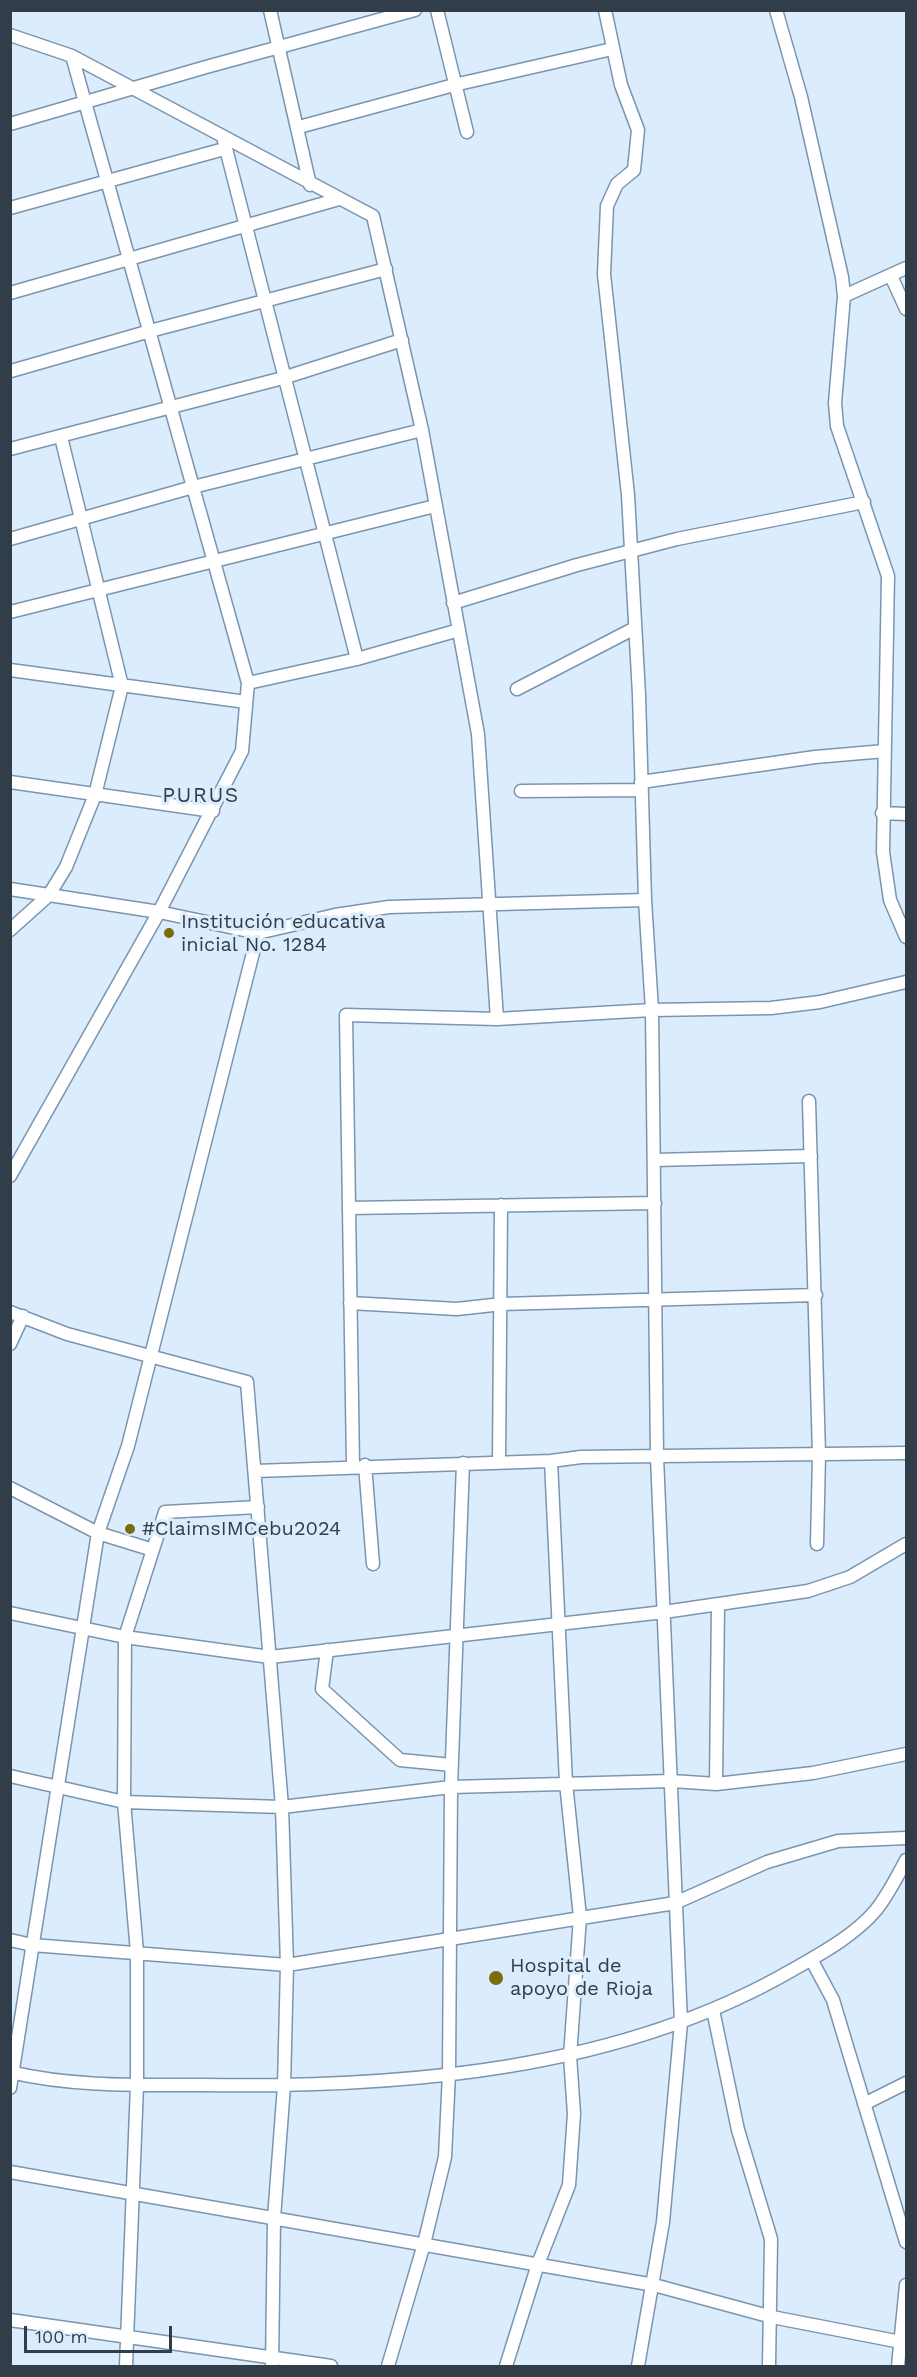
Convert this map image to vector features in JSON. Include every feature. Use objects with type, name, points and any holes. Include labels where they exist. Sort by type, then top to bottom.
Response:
[{"type":"street","points":[[270,10],[299,127],[310,185]]},
{"type":"street","points":[[10,124],[415,10]]},
{"type":"street","points":[[437,10],[467,132]]},
{"type":"street","points":[[605,10],[621,85],[638,130],[638,149],[634,170],[617,184],[607,206],[604,274],[628,495],[645,900],[652,1010],[657,1457],[681,2023],[663,2222],[654,2285],[638,2367]]},
{"type":"street","points":[[776,10],[801,97],[844,296],[836,366],[836,415],[846,454],[888,576],[882,813],[884,875],[890,900],[906,937]]},
{"type":"street","points":[[10,35],[72,56],[134,88],[223,143],[373,216],[422,430],[478,734],[497,1019]]},
{"type":"street","points":[[299,127],[454,85],[612,49]]},
{"type":"street","points":[[10,1176],[159,912],[242,751],[248,683],[212,563],[150,331],[127,259],[72,56]]},
{"type":"street","points":[[10,208],[105,181],[223,143]]},
{"type":"street","points":[[223,143],[357,659]]},
{"type":"street","points":[[10,293],[339,199]]},
{"type":"street","points":[[844,296],[906,268]]},
{"type":"street","points":[[11,371],[263,300],[386,269]]},
{"type":"street","points":[[891,276],[906,309]]},
{"type":"street","points":[[10,449],[61,438],[283,378],[402,340]]},
{"type":"street","points":[[10,539],[193,487],[422,430]]},
{"type":"street","points":[[10,930],[49,895],[66,867],[95,795],[122,686],[61,438]]},
{"type":"street","points":[[453,603],[677,539],[864,502]]},
{"type":"street","points":[[10,612],[435,506]]},
{"type":"street","points":[[517,688],[635,628]]},
{"type":"street","points":[[248,683],[357,659],[459,630]]},
{"type":"street","points":[[10,670],[246,702]]},
{"type":"street","points":[[521,791],[642,786],[815,757],[885,751]]},
{"type":"street","points":[[10,782],[213,811]]},
{"type":"street","points":[[882,813],[906,814]]},
{"type":"street","points":[[10,889],[159,912],[258,933],[335,915],[389,907],[645,900]]},
{"type":"street","points":[[10,2088],[98,1533],[128,1446],[258,933]]},
{"type":"street","points":[[373,1564],[359,1465],[350,1303],[346,1015],[497,1019],[652,1010],[742,1010],[820,1002],[906,982]]},
{"type":"street","points":[[809,1101],[819,1455],[817,1544]]},
{"type":"street","points":[[655,1160],[811,1156]]},
{"type":"street","points":[[349,1208],[654,1203]]},
{"type":"street","points":[[499,1462],[501,1205]]},
{"type":"street","points":[[350,1303],[458,1309],[502,1304],[816,1294]]},
{"type":"street","points":[[10,1312],[67,1334],[247,1382],[282,1807],[287,1965],[284,2086],[274,2218],[271,2363]]},
{"type":"street","points":[[10,1344],[23,1316]]},
{"type":"street","points":[[255,1471],[359,1465],[551,1461],[581,1457],[906,1453]]},
{"type":"street","points":[[506,2367],[538,2264],[569,2185],[574,2114],[570,2056],[580,1917],[566,1783],[551,1461]]},
{"type":"street","points":[[388,2367],[445,2157],[449,2074],[450,1787],[458,1635],[463,1463]]},
{"type":"street","points":[[10,1488],[98,1533],[153,1550]]},
{"type":"street","points":[[126,2367],[137,2085],[137,1952],[124,1802],[125,1637],[165,1512],[258,1507]]},
{"type":"street","points":[[10,1613],[125,1637],[270,1657],[557,1622],[664,1612],[820,1588],[850,1578],[906,1544]]},
{"type":"street","points":[[716,1784],[718,1605]]},
{"type":"street","points":[[327,1650],[322,1689],[400,1760],[452,1765]]},
{"type":"street","points":[[10,1776],[124,1802],[282,1807],[450,1787],[672,1781],[716,1784],[813,1773],[906,1754]]},
{"type":"street","points":[[10,1940],[32,1945],[287,1965],[675,1903],[767,1862],[838,1841],[906,1838]]},
{"type":"street","points":[[12,2073],[59,2081],[137,2085],[284,2086],[449,2074],[570,2056],[681,2023],[755,1992],[812,1959],[836,1944],[875,1911],[906,1860]]},
{"type":"street","points":[[812,1959],[833,2000],[906,2242]]},
{"type":"street","points":[[713,2010],[738,2130],[771,2240],[772,2317],[769,2367]]},
{"type":"street","points":[[864,2104],[906,2083]]},
{"type":"street","points":[[10,2172],[654,2285],[772,2317],[904,2343]]},
{"type":"street","points":[[898,2367],[904,2343],[906,2285]]},
{"type":"street","points":[[10,2320],[126,2336],[271,2363],[331,2367]]},
{"type":"place","name":"Institución educativa inicial No. 1284","points":[[169,933]]},
{"type":"place","name":"#ClaimsIMCebu2024","points":[[130,1529]]},
{"type":"place","name":"Hospital de apoyo de Rioja","points":[[496,1978]]},
{"type":"district","name":"PURUS","points":[[201,796]]}]
